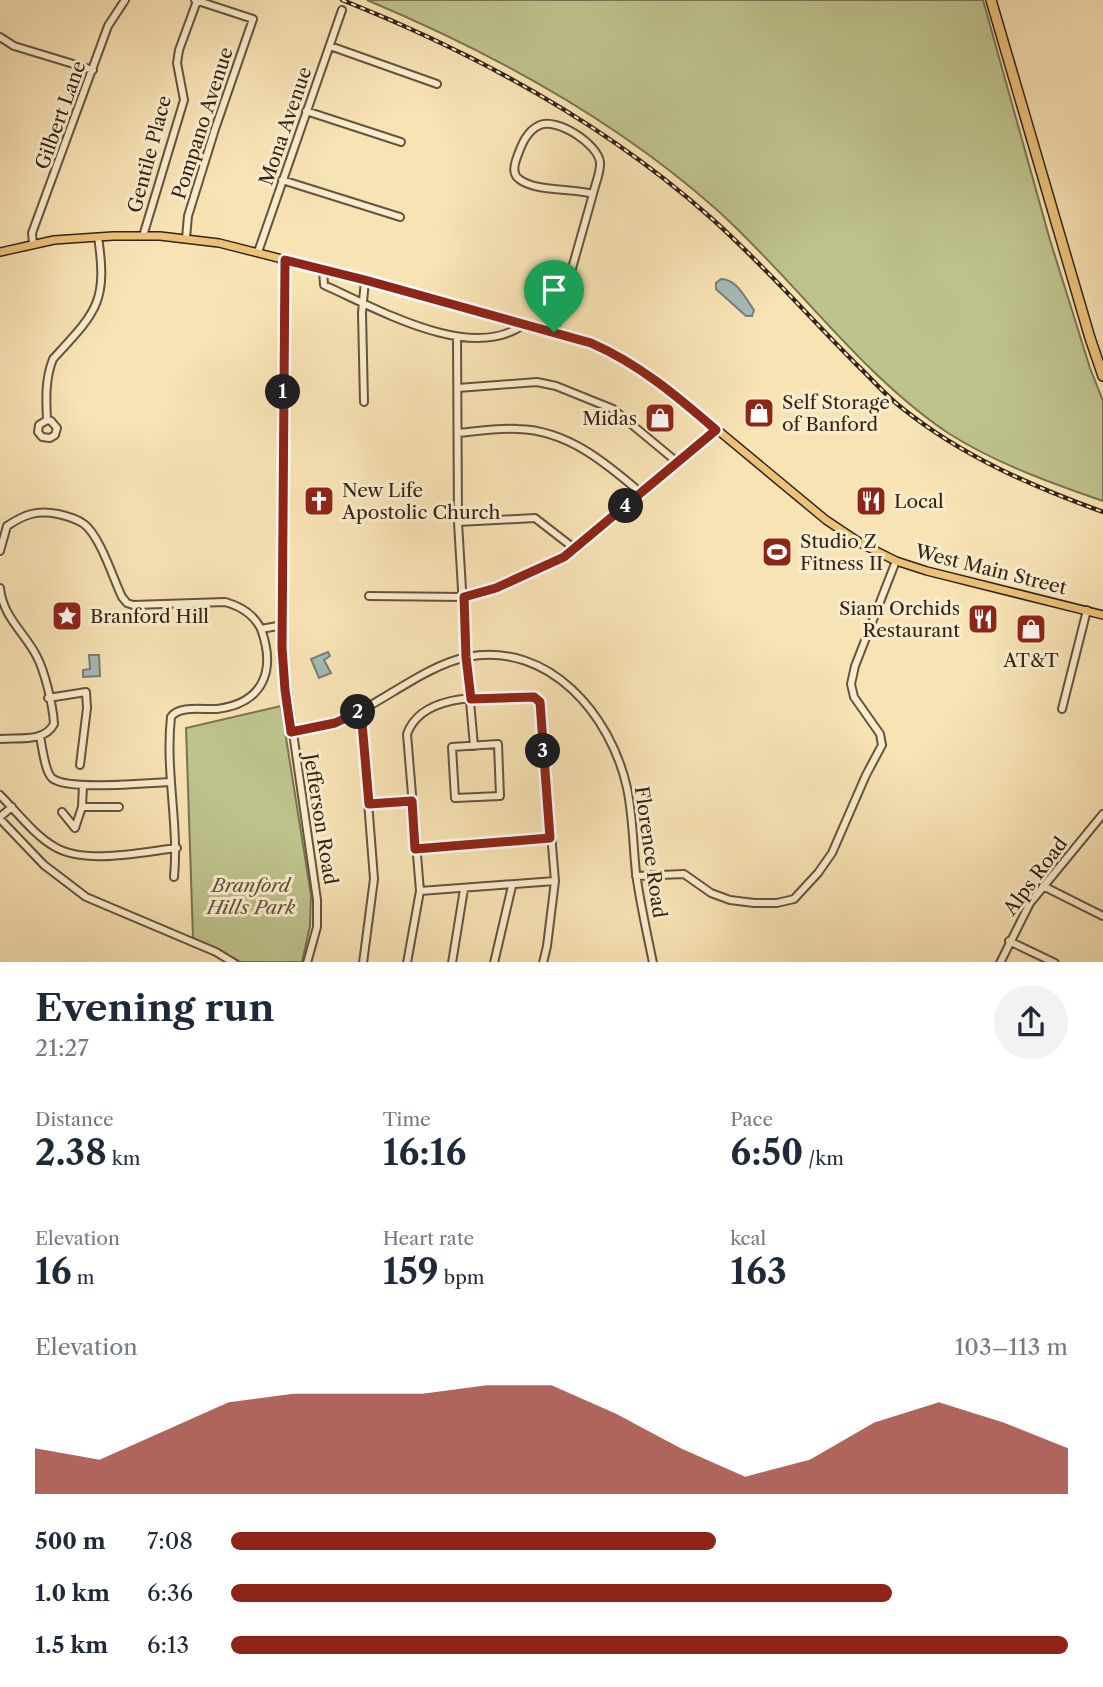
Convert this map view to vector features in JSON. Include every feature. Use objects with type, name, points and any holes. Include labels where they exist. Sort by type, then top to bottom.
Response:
[{"type":"highway","points":[[993,0],[1103,364]]},
{"type":"highway","points":[[993,0],[1087,331],[1103,376]]},
{"type":"main road","name":"West Main Street","points":[[0,252],[33,244],[99,237],[186,239],[258,252],[591,343],[625,359],[656,379],[838,529],[862,544],[896,561],[939,574],[1103,615]]},
{"type":"street","name":"Gilbert Lane","points":[[33,244],[32,233],[108,26],[125,0]]},
{"type":"street","name":"Pompano Avenue","points":[[186,239],[188,216],[253,19],[196,0]]},
{"type":"street","name":"Gentile Place","points":[[143,236],[184,100],[177,63],[196,0]]},
{"type":"street","name":"Mona Avenue","points":[[258,252],[342,10]]},
{"type":"street","points":[[0,37],[14,46],[93,70]]},
{"type":"street","points":[[330,46],[437,84]]},
{"type":"street","points":[[306,111],[401,142]]},
{"type":"street","points":[[554,332],[593,194],[600,161],[594,148],[569,131],[548,122],[528,134],[514,167],[515,175],[520,180],[543,187],[568,188],[593,194]]},
{"type":"street","points":[[282,180],[400,217]]},
{"type":"street","points":[[47,420],[46,383],[52,359],[92,316],[98,299],[103,268],[99,237]]},
{"type":"street","name":"Jefferson Road","points":[[285,260],[282,638],[285,690],[317,900],[317,927],[307,962]]},
{"type":"street","points":[[323,269],[324,285],[420,327],[457,337],[488,337],[515,331],[524,324]]},
{"type":"street","points":[[364,402],[362,302],[365,280]]},
{"type":"street","points":[[457,337],[458,522],[474,746]]},
{"type":"street","points":[[458,388],[537,382],[560,387],[613,409],[677,462]]},
{"type":"street","points":[[458,432],[537,430],[594,455],[641,494]]},
{"type":"street","points":[[369,596],[464,597],[496,588],[558,561],[716,430]]},
{"type":"street","points":[[0,551],[7,526],[24,515],[43,511],[63,515],[86,526],[90,531],[127,603],[225,602],[235,604],[261,629],[265,640],[266,677],[258,692],[221,708],[179,711],[171,718],[168,758],[177,848],[174,877]]},
{"type":"street","points":[[458,522],[535,518],[575,549]]},
{"type":"street","points":[[636,876],[684,874],[711,893],[730,900],[777,903],[794,899],[818,873],[832,853],[882,745],[880,734],[854,697],[851,684],[855,666],[896,561]]},
{"type":"street","points":[[0,588],[10,620],[37,657],[54,724],[48,733],[40,736],[0,739]]},
{"type":"street","points":[[1062,709],[1087,610]]},
{"type":"street","points":[[261,629],[283,625]]},
{"type":"street","points":[[265,640],[282,638]]},
{"type":"street","name":"Florence Road","points":[[291,732],[335,723],[415,680],[466,657],[506,656],[537,665],[568,686],[593,713],[617,754],[628,790],[636,876],[653,962]]},
{"type":"street","points":[[48,698],[86,692],[87,708],[80,765]]},
{"type":"street","points":[[407,962],[420,891],[407,734],[411,723],[420,713],[432,706],[471,699],[534,697],[538,699],[555,881],[547,946],[542,962]]},
{"type":"street","points":[[361,711],[374,879],[363,962]]},
{"type":"street","points":[[40,736],[48,774],[52,779],[83,785],[171,782]]},
{"type":"street","points":[[498,744],[500,796],[455,798],[452,747],[474,746],[498,744]]},
{"type":"street","points":[[62,812],[75,828],[82,807],[83,785]]},
{"type":"street","points":[[2,800],[54,846],[74,855],[94,857],[177,848]]},
{"type":"street","points":[[369,804],[412,801]]},
{"type":"street","points":[[12,807],[0,818],[44,865],[86,897],[234,962]]},
{"type":"street","points":[[82,807],[119,807]]},
{"type":"street","name":"Alps Road","points":[[1000,962],[1025,911],[1103,814]]},
{"type":"street","points":[[415,849],[550,838]]},
{"type":"street","points":[[420,891],[464,890],[555,881]]},
{"type":"street","points":[[494,962],[512,886]]},
{"type":"street","points":[[1043,886],[1103,916]]},
{"type":"street","points":[[452,962],[464,890]]},
{"type":"street","points":[[1009,941],[1055,962]]},
{"type":"green space","points":[[367,0],[983,0],[1050,240],[1103,401],[1103,501],[985,454],[948,433],[916,409],[857,355],[716,209],[677,176],[594,117],[505,65]]},
{"type":"green space","name":"Branford Hills Park","points":[[281,706],[311,895],[310,926],[302,962],[241,962],[193,938],[186,728]]},
{"type":"water","points":[[721,279],[732,282],[740,290],[754,310],[752,316],[746,316],[716,289],[716,283]]},
{"type":"water","points":[[328,652],[330,656],[324,660],[331,673],[319,678],[311,659]]},
{"type":"water","points":[[89,655],[99,655],[100,676],[83,677],[83,670],[90,669]]},
{"type":"railway","points":[[342,0],[391,20],[488,67],[582,121],[669,183],[710,217],[902,408],[949,441],[998,468],[1103,512]]},
{"type":"place","name":"Self Storage of Banford","points":[[759,413]]},
{"type":"place","name":"Midas","points":[[660,418]]},
{"type":"place","name":"New Life Apostolic Church","points":[[319,501]]},
{"type":"place","name":"Local","points":[[871,501]]},
{"type":"place","name":"Studio Z Fitness II","points":[[777,552]]},
{"type":"place","name":"Branford Hill","points":[[67,616]]},
{"type":"place","name":"Siam Orchids Restaurant","points":[[983,619]]},
{"type":"place","name":"AT&T","points":[[1031,629]]},
{"type":"route","points":[[285,260],[554,332],[591,343],[625,359],[656,379],[716,430],[564,557],[496,588],[464,597],[466,657],[471,699],[534,697],[540,702],[550,838],[415,849],[412,801],[369,804],[361,711],[335,723],[291,732],[282,648],[285,260]]}]
